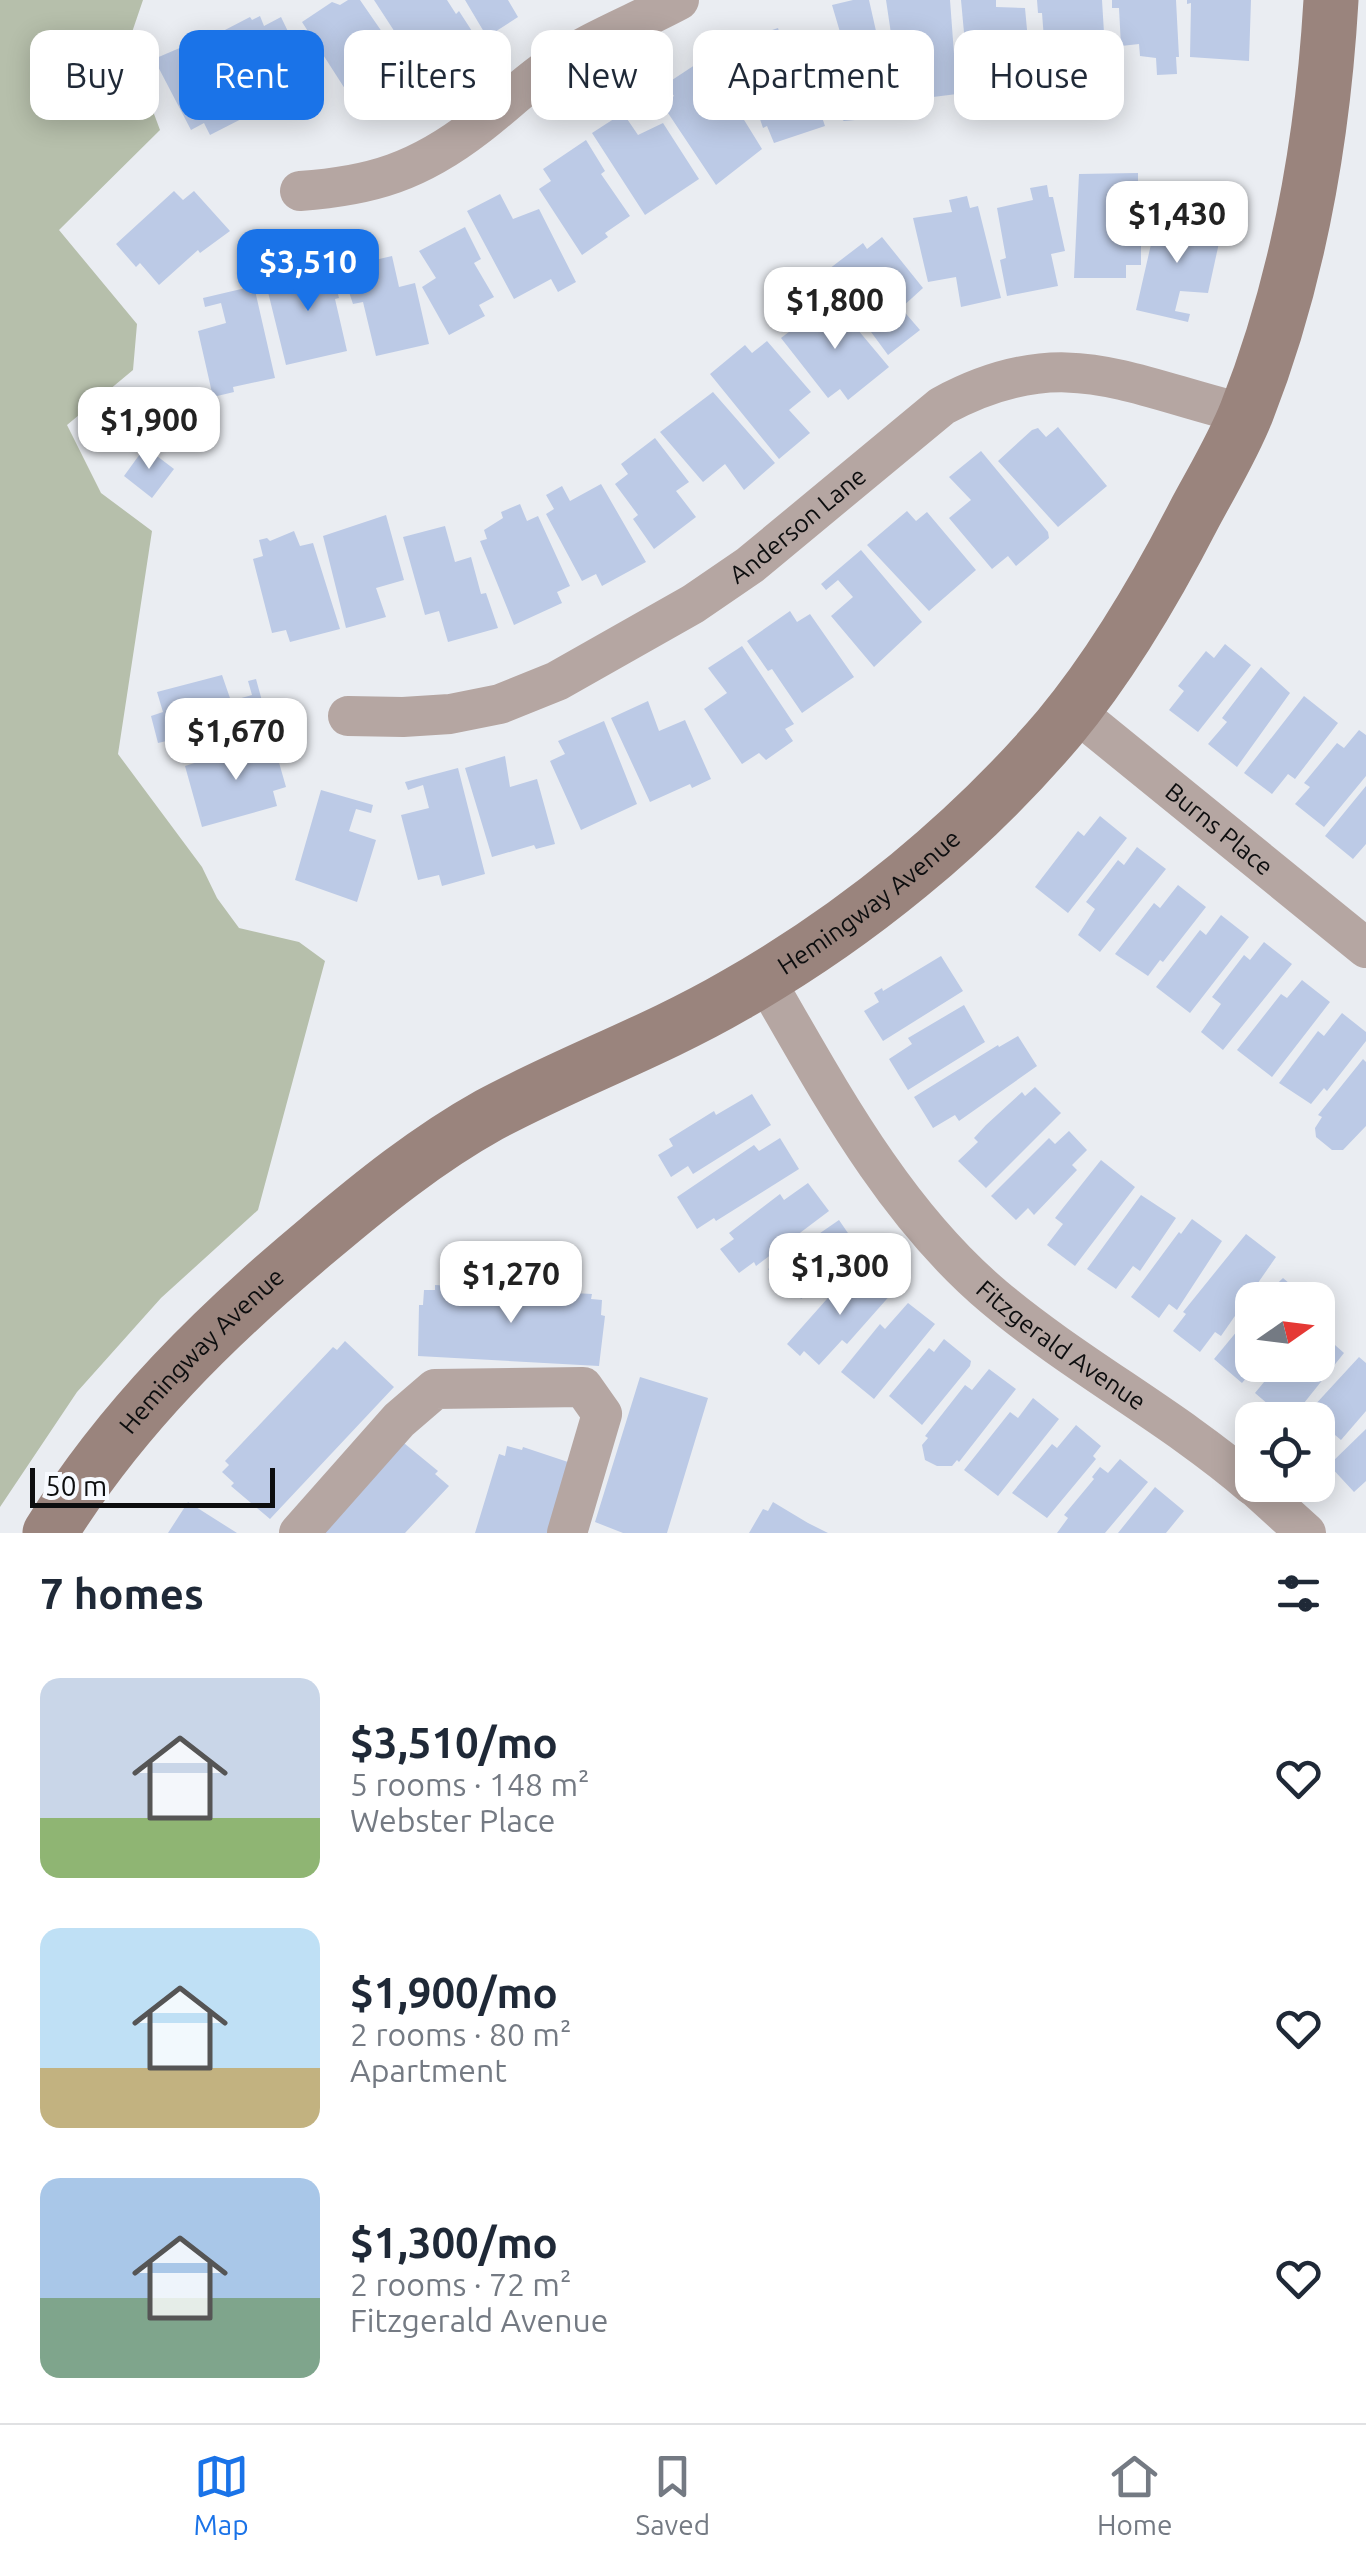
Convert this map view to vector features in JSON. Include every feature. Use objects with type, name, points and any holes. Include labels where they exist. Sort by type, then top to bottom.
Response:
[{"type":"main road","name":"Hemingway Avenue","points":[[50,1533],[76,1491],[188,1356],[266,1283],[380,1187],[484,1118],[686,1021],[764,978],[832,933],[914,870],[988,804],[1072,709],[1158,584],[1246,414],[1279,316],[1303,217],[1322,104],[1330,0]]},
{"type":"street","points":[[300,191],[344,188],[392,176],[425,162],[475,128],[549,68],[679,0]]},
{"type":"street","name":"Anderson Lane","points":[[348,716],[403,718],[450,714],[500,704],[557,680],[694,604],[750,566],[942,406],[978,386],[1053,370],[1089,373],[1132,381],[1246,414]]},
{"type":"street","name":"Burns Place","points":[[1072,709],[1366,948]]},
{"type":"street","name":"Fitzgerald Avenue","points":[[764,978],[874,1160],[930,1234],[1005,1306],[1235,1472]]},
{"type":"street","points":[[300,1533],[399,1420],[435,1389],[583,1386],[602,1414],[567,1533]]},
{"type":"street","name":"Fitzgerald Avenue","points":[[1272,1502],[1306,1533]]},
{"type":"green space","points":[[0,0],[143,0],[133,30],[30,30],[30,120],[156,120],[160,130],[59,230],[137,324],[133,370],[67,425],[101,493],[152,531],[118,754],[202,867],[217,898],[239,928],[299,942],[325,961],[258,1210],[161,1298],[77,1392],[0,1507]]},
{"type":"building","points":[[360,0],[381,30],[344,30],[344,87],[324,56],[324,30],[307,30],[302,22],[332,2],[340,5]]},
{"type":"building","points":[[374,0],[447,0],[471,30],[394,30]]},
{"type":"building","points":[[465,0],[508,0],[518,17],[498,30],[483,30]]},
{"type":"building","points":[[869,0],[876,30],[839,30],[832,5]]},
{"type":"building","points":[[886,0],[950,0],[954,94],[934,97],[934,30],[890,30]]},
{"type":"building","points":[[961,0],[996,0],[996,7],[1025,8],[1027,30],[964,30]]},
{"type":"building","points":[[1037,0],[1102,0],[1104,30],[1043,30],[1042,13],[1038,13]]},
{"type":"building","points":[[1112,0],[1176,0],[1177,74],[1157,75],[1156,58],[1140,56],[1139,44],[1124,46],[1119,8],[1112,8]]},
{"type":"building","points":[[1187,0],[1251,0],[1249,61],[1190,57],[1191,3],[1187,4]]},
{"type":"building","points":[[260,16],[264,26],[281,17],[287,30],[225,30],[250,17],[252,20]]},
{"type":"building","points":[[179,48],[179,107],[159,69],[159,57]]},
{"type":"building","points":[[693,66],[693,120],[744,120],[762,149],[716,185],[673,120],[673,79]]},
{"type":"building","points":[[186,120],[239,120],[210,135],[204,123],[191,130]]},
{"type":"building","points":[[612,120],[628,120],[638,135],[663,123],[699,179],[645,215],[592,133]]},
{"type":"building","points":[[760,120],[823,120],[825,126],[774,143],[767,126],[763,128]]},
{"type":"building","points":[[586,140],[605,171],[601,174],[630,216],[582,255],[539,189],[551,181],[543,169]]},
{"type":"building","points":[[1138,173],[1141,265],[1126,265],[1126,278],[1074,278],[1079,174]]},
{"type":"building","points":[[1047,185],[1065,251],[1051,254],[1058,286],[1007,296],[1000,260],[1006,258],[997,208],[1033,200],[1030,188]]},
{"type":"building","points":[[174,191],[183,200],[194,191],[230,231],[200,253],[198,250],[159,285],[116,244]]},
{"type":"building","points":[[500,194],[513,219],[539,209],[576,282],[558,292],[551,279],[514,299],[467,211]]},
{"type":"building","points":[[967,196],[970,208],[978,206],[1001,298],[961,307],[956,277],[928,282],[913,218],[952,212],[949,200]]},
{"type":"building","points":[[1157,218],[1222,229],[1208,293],[1180,291],[1175,311],[1190,314],[1188,322],[1136,310]]},
{"type":"building","points":[[465,227],[481,259],[474,263],[494,297],[479,305],[485,316],[449,335],[422,287],[436,278],[419,251]]},
{"type":"building","points":[[882,237],[923,288],[901,308],[920,330],[888,355],[832,279],[835,277],[829,269],[863,243],[867,249]]},
{"type":"building","points":[[392,256],[399,287],[415,283],[429,344],[376,356],[363,302],[353,304],[341,268]]},
{"type":"building","points":[[330,263],[347,351],[286,365],[268,292],[284,289],[281,274],[285,271]]},
{"type":"building","points":[[254,286],[275,378],[233,387],[234,392],[213,397],[198,331],[226,323],[221,303],[205,307],[203,298]]},
{"type":"building","points":[[832,299],[889,367],[848,400],[840,389],[828,398],[781,338]]},
{"type":"building","points":[[767,341],[811,392],[789,410],[810,433],[779,459],[710,374],[745,345],[752,353]]},
{"type":"building","points":[[713,392],[775,463],[744,490],[725,464],[703,482],[660,432]]},
{"type":"building","points":[[1058,427],[1107,486],[1058,527],[998,461],[1032,430],[1038,428],[1046,437]]},
{"type":"building","points":[[655,438],[689,482],[676,491],[696,517],[654,549],[633,519],[638,515],[615,484],[628,474],[621,464]]},
{"type":"building","points":[[145,447],[174,469],[152,498],[124,476]]},
{"type":"building","points":[[981,451],[1048,532],[1049,538],[1016,566],[1008,556],[992,569],[949,518],[971,500],[949,477]]},
{"type":"building","points":[[601,484],[646,562],[602,586],[596,574],[582,581],[546,514],[554,509],[546,495],[562,486],[570,501]]},
{"type":"building","points":[[520,504],[527,521],[538,516],[570,586],[557,592],[562,603],[514,625],[480,541],[487,539],[484,530],[503,518],[501,512]]},
{"type":"building","points":[[907,511],[916,521],[927,512],[976,570],[929,611],[867,545]]},
{"type":"building","points":[[386,515],[404,580],[376,588],[386,617],[346,628],[323,536]]},
{"type":"building","points":[[445,526],[455,562],[471,557],[481,594],[486,593],[498,628],[448,642],[439,611],[425,615],[403,537]]},
{"type":"building","points":[[294,531],[300,546],[313,543],[340,629],[290,642],[286,630],[272,633],[253,559],[263,556],[259,540],[270,541]]},
{"type":"building","points":[[861,550],[922,622],[874,667],[831,616],[853,597],[838,580],[826,590],[821,584]]},
{"type":"building","points":[[790,611],[797,622],[810,614],[854,677],[802,713],[747,641]]},
{"type":"building","points":[[1225,644],[1251,665],[1198,732],[1169,710],[1184,691],[1178,686],[1206,651],[1214,658]]},
{"type":"building","points":[[742,646],[794,724],[785,729],[793,741],[766,760],[759,753],[742,764],[704,709],[727,693],[708,668]]},
{"type":"building","points":[[1261,667],[1290,693],[1237,767],[1208,744],[1227,722],[1222,718]]},
{"type":"building","points":[[222,675],[231,701],[252,695],[248,681],[256,679],[270,730],[179,755],[175,739],[158,743],[151,716],[163,712],[157,692]]},
{"type":"building","points":[[1304,696],[1338,723],[1295,779],[1288,774],[1272,794],[1244,773]]},
{"type":"building","points":[[648,701],[659,731],[685,720],[711,779],[650,802],[611,718]]},
{"type":"building","points":[[604,721],[637,804],[581,830],[550,761],[565,754],[558,741]]},
{"type":"building","points":[[1359,730],[1366,735],[1366,776],[1324,827],[1295,804],[1310,787],[1304,783],[1337,743],[1344,748]]},
{"type":"building","points":[[272,738],[286,787],[273,791],[277,806],[202,827],[185,766]]},
{"type":"building","points":[[505,756],[510,787],[537,779],[555,844],[536,849],[534,845],[492,857],[465,768]]},
{"type":"building","points":[[458,768],[485,874],[442,886],[439,875],[418,880],[401,815],[429,808],[423,785],[408,790],[405,782]]},
{"type":"building","points":[[1366,786],[1366,844],[1353,859],[1325,836]]},
{"type":"building","points":[[321,790],[373,805],[371,813],[356,809],[349,831],[376,840],[357,902],[295,880]]},
{"type":"building","points":[[1100,816],[1127,838],[1068,913],[1035,887],[1078,831],[1084,836]]},
{"type":"building","points":[[1137,847],[1166,869],[1100,952],[1078,935],[1095,909],[1086,902],[1118,860],[1124,865]]},
{"type":"building","points":[[1178,885],[1206,907],[1148,976],[1115,954],[1154,903],[1160,908]]},
{"type":"building","points":[[1221,915],[1249,937],[1190,1013],[1156,987],[1200,930],[1206,935]]},
{"type":"building","points":[[1264,942],[1292,964],[1223,1050],[1201,1032],[1221,1004],[1212,997],[1244,955],[1250,960]]},
{"type":"building","points":[[941,956],[963,991],[883,1041],[864,1011],[879,1002],[874,993]]},
{"type":"building","points":[[1302,980],[1330,1002],[1272,1077],[1237,1050],[1281,994],[1287,998]]},
{"type":"building","points":[[964,1005],[985,1042],[908,1090],[889,1059],[912,1044],[908,1038]]},
{"type":"building","points":[[1342,1013],[1366,1032],[1366,1041],[1327,1091],[1324,1088],[1311,1104],[1279,1083],[1318,1031],[1324,1036]]},
{"type":"building","points":[[1018,1036],[1037,1066],[959,1121],[955,1115],[933,1128],[914,1097]]},
{"type":"building","points":[[1363,1059],[1366,1126],[1343,1150],[1332,1150],[1316,1137],[1315,1128],[1322,1117],[1318,1115]]},
{"type":"building","points":[[1035,1087],[1061,1113],[986,1188],[958,1161],[978,1142],[974,1138],[986,1125],[1022,1092],[1025,1096]]},
{"type":"building","points":[[752,1094],[771,1125],[693,1174],[688,1166],[671,1177],[658,1155],[673,1146],[669,1139],[714,1111],[716,1115]]},
{"type":"building","points":[[1069,1131],[1087,1150],[1072,1165],[1077,1170],[1034,1215],[1028,1208],[1016,1220],[991,1196],[1049,1138],[1055,1144]]},
{"type":"building","points":[[780,1138],[799,1169],[697,1229],[677,1197],[754,1145],[759,1151]]},
{"type":"building","points":[[1101,1160],[1135,1187],[1075,1266],[1047,1245],[1063,1224],[1055,1218]]},
{"type":"building","points":[[808,1183],[829,1211],[756,1266],[754,1262],[739,1273],[720,1249],[734,1239],[729,1233],[780,1194],[784,1200]]},
{"type":"building","points":[[1141,1195],[1176,1218],[1140,1271],[1133,1266],[1116,1289],[1087,1269]]},
{"type":"building","points":[[1192,1219],[1222,1241],[1177,1310],[1169,1304],[1159,1318],[1131,1297]]},
{"type":"building","points":[[839,1220],[863,1255],[801,1299],[795,1291],[787,1296],[768,1269]]},
{"type":"building","points":[[1246,1234],[1276,1257],[1259,1282],[1235,1282],[1235,1316],[1221,1336],[1215,1332],[1200,1352],[1173,1331],[1186,1314],[1183,1312]]},
{"type":"building","points":[[868,1270],[893,1292],[847,1344],[842,1340],[819,1365],[804,1351],[800,1356],[787,1344],[834,1291],[841,1297]]},
{"type":"building","points":[[435,1285],[592,1294],[591,1299],[602,1300],[601,1315],[605,1316],[599,1366],[418,1356],[419,1305],[423,1305],[424,1290],[435,1290]]},
{"type":"building","points":[[908,1303],[935,1324],[874,1399],[841,1372],[880,1324],[885,1329]]},
{"type":"building","points":[[1235,1334],[1235,1377],[1214,1359]]},
{"type":"building","points":[[944,1339],[971,1361],[970,1366],[922,1425],[889,1396],[929,1348],[934,1352]]},
{"type":"building","points":[[345,1341],[394,1387],[270,1519],[231,1486],[234,1483],[222,1472],[229,1465],[225,1461],[333,1347],[337,1350]]},
{"type":"building","points":[[1335,1345],[1344,1353],[1335,1364]]},
{"type":"building","points":[[1359,1357],[1366,1363],[1366,1411],[1341,1440],[1335,1435],[1335,1402],[1318,1402]]},
{"type":"building","points":[[989,1369],[1016,1389],[959,1462],[937,1466],[925,1460],[925,1436],[965,1385],[972,1390]]},
{"type":"building","points":[[640,1377],[708,1398],[667,1533],[623,1533],[595,1522]]},
{"type":"building","points":[[1264,1382],[1321,1382],[1305,1402],[1266,1402],[1255,1393]]},
{"type":"building","points":[[1033,1398],[1059,1419],[998,1496],[964,1470],[1010,1412],[1018,1418]]},
{"type":"building","points":[[1076,1425],[1101,1446],[1093,1456],[1096,1459],[1047,1518],[1012,1493],[1052,1444],[1057,1448]]},
{"type":"building","points":[[1366,1429],[1366,1481],[1354,1492],[1335,1471],[1335,1459]]},
{"type":"building","points":[[399,1439],[438,1471],[435,1474],[449,1486],[405,1533],[311,1533]]},
{"type":"building","points":[[507,1446],[522,1450],[523,1447],[571,1463],[550,1533],[475,1533],[499,1454],[505,1456]]},
{"type":"building","points":[[1120,1459],[1148,1482],[1105,1533],[1057,1533],[1068,1518],[1064,1515],[1100,1467],[1108,1473]]},
{"type":"building","points":[[1155,1487],[1184,1511],[1166,1533],[1118,1533]]},
{"type":"building","points":[[188,1502],[237,1533],[168,1533]]},
{"type":"building","points":[[773,1502],[828,1533],[749,1533],[763,1509],[768,1511]]}]
